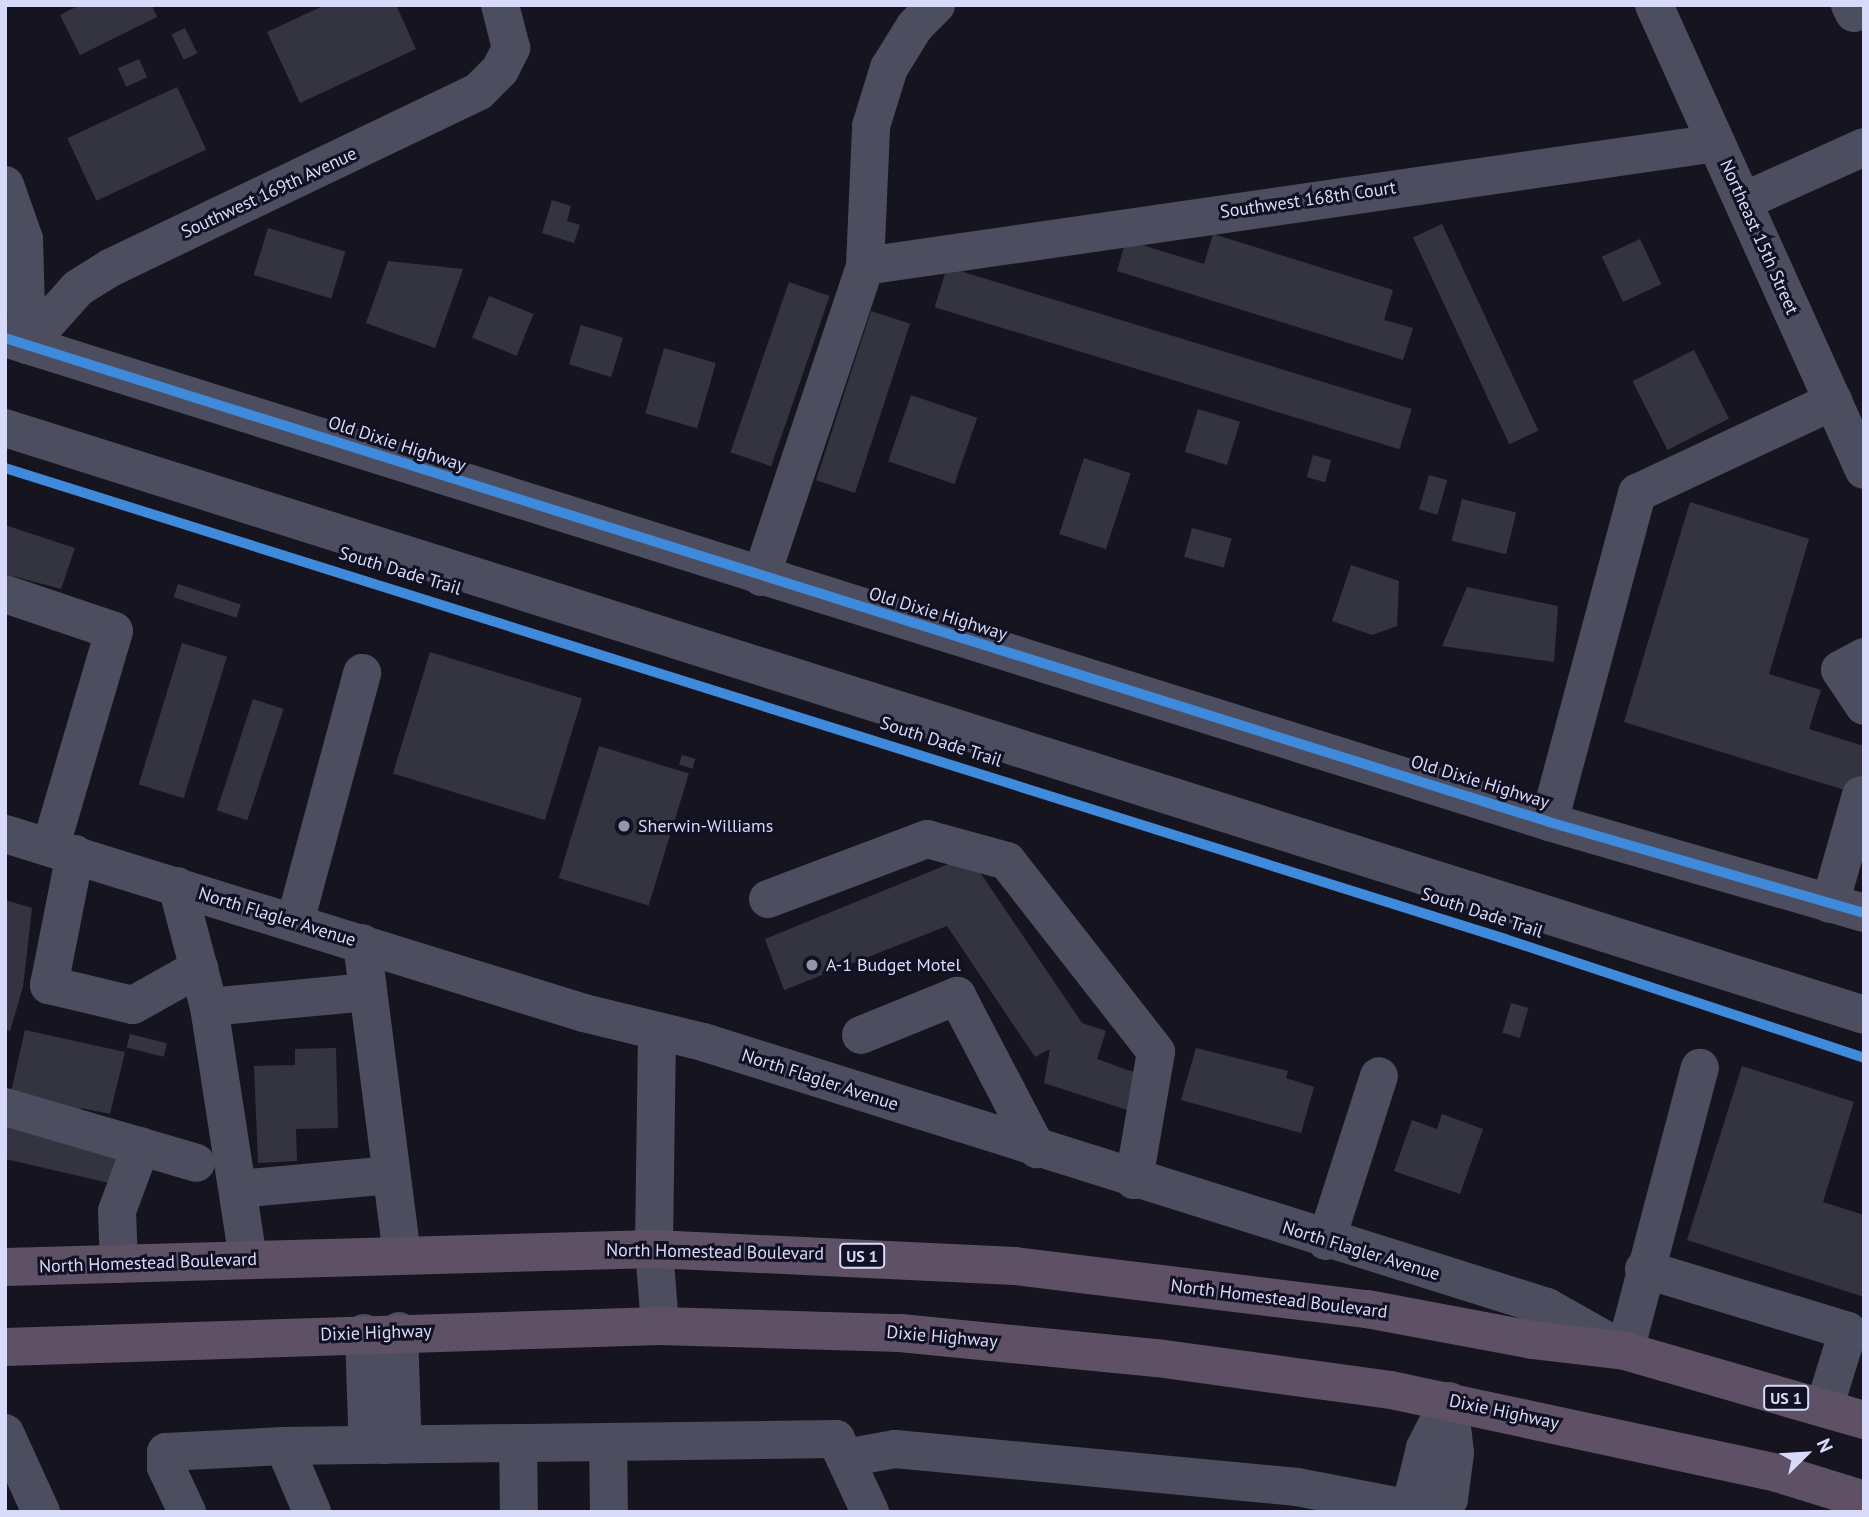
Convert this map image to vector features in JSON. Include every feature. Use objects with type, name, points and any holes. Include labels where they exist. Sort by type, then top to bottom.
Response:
[{"type":"highway","name":"North Homestead Boulevard","points":[[5,1267],[654,1249],[1015,1266],[1367,1309],[1532,1340],[1625,1351],[1824,1408]]},
{"type":"highway","name":"Dixie Highway","points":[[5,1347],[382,1332],[660,1326],[835,1329],[1027,1344],[1280,1374],[1449,1401],[1777,1473],[1864,1500]]},
{"type":"highway","name":"US 1","points":[[1824,1408],[1864,1420]]},
{"type":"street","name":"Southwest 169th Avenue","points":[[16,341],[78,288],[110,268],[452,107],[479,91],[500,71],[511,48],[500,5]]},
{"type":"street","points":[[761,577],[882,262],[871,126],[889,68],[915,26],[936,5]]},
{"type":"street","name":"Northeast 15th Street","points":[[1654,5],[1864,470]]},
{"type":"street","name":"Southwest 168th Court","points":[[882,262],[1716,142]]},
{"type":"street","points":[[1744,201],[1864,147]]},
{"type":"street","points":[[5,185],[24,239],[16,341]]},
{"type":"street","name":"Old Dixie Highway","points":[[16,341],[761,577],[1549,822],[1847,909]]},
{"type":"street","points":[[1549,822],[1637,493],[1833,401]]},
{"type":"street","points":[[5,428],[1864,1015]]},
{"type":"street","points":[[5,594],[114,631],[62,851],[48,985],[133,1005],[199,968]]},
{"type":"street","points":[[1864,657],[1840,670],[1864,706]]},
{"type":"street","points":[[295,922],[362,673]]},
{"type":"street","points":[[1847,909],[1861,795]]},
{"type":"street","name":"North Flagler Avenue","points":[[5,834],[584,1013],[657,1031],[1326,1241],[1546,1307],[1625,1351]]},
{"type":"street","points":[[768,899],[927,839],[1007,862],[1156,1052],[1134,1180]]},
{"type":"street","points":[[177,886],[209,1007],[248,1260]]},
{"type":"street","points":[[362,943],[402,1254]]},
{"type":"street","points":[[209,1007],[367,992]]},
{"type":"street","points":[[861,1035],[957,996],[1037,1149]]},
{"type":"street","points":[[657,1031],[654,1249],[660,1326]]},
{"type":"street","points":[[1625,1351],[1644,1269],[1700,1068]]},
{"type":"street","points":[[1326,1241],[1379,1076]]},
{"type":"street","points":[[5,1107],[196,1163]]},
{"type":"street","points":[[119,1264],[117,1211],[141,1146]]},
{"type":"street","points":[[238,1189],[391,1175]]},
{"type":"street","points":[[1644,1269],[1848,1331],[1824,1408]]},
{"type":"street","points":[[382,1332],[367,1426],[385,1445]]},
{"type":"street","points":[[845,1458],[895,1449],[1297,1487],[1353,1505],[1432,1511],[1449,1499],[1455,1453],[1449,1401]]},
{"type":"street","points":[[5,1433],[41,1512]]},
{"type":"street","points":[[187,1512],[166,1467],[166,1452],[284,1446],[836,1439],[870,1512]]},
{"type":"street","points":[[608,1442],[609,1512]]},
{"type":"street","points":[[518,1443],[519,1512]]},
{"type":"street","points":[[284,1446],[312,1512]]},
{"type":"building","points":[[80,5],[152,5],[157,17],[80,55],[60,15]]},
{"type":"building","points":[[325,5],[396,5],[416,49],[300,103],[267,32]]},
{"type":"building","points":[[185,28],[197,53],[184,60],[172,35]]},
{"type":"building","points":[[139,59],[147,77],[126,87],[118,68]]},
{"type":"building","points":[[177,87],[206,150],[96,201],[67,138]]},
{"type":"building","points":[[552,200],[571,206],[567,221],[580,225],[574,243],[542,233]]},
{"type":"building","points":[[1442,224],[1538,431],[1509,444],[1413,238]]},
{"type":"building","points":[[268,228],[345,252],[331,299],[254,275]]},
{"type":"building","points":[[1213,234],[1393,290],[1384,320],[1413,328],[1403,360],[1117,271],[1126,240],[1204,264]]},
{"type":"building","points":[[1640,239],[1661,284],[1623,302],[1602,257]]},
{"type":"building","points":[[388,261],[463,269],[435,348],[366,323]]},
{"type":"building","points":[[947,267],[1412,409],[1399,449],[935,307]]},
{"type":"building","points":[[789,282],[830,296],[771,466],[730,452]]},
{"type":"building","points":[[489,296],[534,314],[517,356],[472,338]]},
{"type":"building","points":[[871,311],[910,324],[855,493],[816,480]]},
{"type":"building","points":[[581,325],[623,338],[611,377],[569,364]]},
{"type":"building","points":[[664,348],[716,363],[697,428],[645,413]]},
{"type":"building","points":[[1694,350],[1729,419],[1667,450],[1633,381]]},
{"type":"building","points":[[911,395],[977,418],[954,484],[888,461]]},
{"type":"building","points":[[1198,409],[1240,422],[1227,465],[1185,452]]},
{"type":"building","points":[[1313,455],[1331,460],[1325,482],[1307,477]]},
{"type":"building","points":[[1084,458],[1131,473],[1106,549],[1059,534]]},
{"type":"building","points":[[1429,475],[1447,480],[1437,515],[1419,510]]},
{"type":"building","points":[[1462,499],[1516,513],[1506,554],[1452,541]]},
{"type":"building","points":[[1690,502],[1809,539],[1769,674],[1821,690],[1809,729],[1864,746],[1864,796],[1624,722]]},
{"type":"building","points":[[5,525],[75,548],[61,589],[5,574]]},
{"type":"building","points":[[1192,528],[1232,539],[1224,568],[1184,557]]},
{"type":"building","points":[[1351,565],[1399,581],[1397,626],[1372,635],[1332,621]]},
{"type":"building","points":[[178,584],[241,604],[236,618],[174,597]]},
{"type":"building","points":[[1467,587],[1558,606],[1554,662],[1442,646]]},
{"type":"building","points":[[182,643],[227,657],[184,798],[139,785]]},
{"type":"building","points":[[430,652],[582,698],[545,820],[393,773]]},
{"type":"building","points":[[253,699],[283,709],[247,820],[217,810]]},
{"type":"building","name":"Sherwin-Williams","points":[[599,746],[689,773],[649,905],[559,878]]},
{"type":"building","points":[[682,755],[695,759],[692,769],[679,765]]},
{"type":"building","name":"A-1 Budget Motel","points":[[961,859],[975,865],[1082,1023],[1106,1031],[1097,1059],[1142,1075],[1127,1110],[1044,1083],[1050,1049],[1035,1057],[947,926],[784,990],[765,939]]},
{"type":"building","points":[[5,900],[32,908],[23,987],[10,1031],[5,1030]]},
{"type":"building","points":[[1511,1003],[1528,1008],[1520,1038],[1502,1033]]},
{"type":"building","points":[[25,1030],[125,1052],[110,1114],[81,1108],[80,1116],[11,1092]]},
{"type":"building","points":[[130,1034],[167,1043],[163,1057],[127,1048]]},
{"type":"building","points":[[336,1048],[338,1128],[296,1129],[297,1161],[258,1163],[254,1066],[295,1065],[295,1049]]},
{"type":"building","points":[[1196,1048],[1288,1071],[1286,1078],[1314,1087],[1301,1133],[1181,1100]]},
{"type":"building","points":[[1742,1066],[1854,1102],[1823,1202],[1864,1215],[1864,1297],[1687,1240]]},
{"type":"building","points":[[1442,1114],[1483,1129],[1460,1194],[1394,1171],[1412,1120],[1437,1129]]},
{"type":"building","points":[[5,1125],[131,1154],[123,1186],[5,1159]]},
{"type":"cycle path","points":[[5,338],[1549,822],[1864,913]]},
{"type":"cycle path","name":"South Dade Trail","points":[[5,468],[1505,939],[1864,1058]]},
{"type":"place","name":"Sherwin-Williams","points":[[624,826]]},
{"type":"place","name":"A-1 Budget Motel","points":[[812,965]]}]
